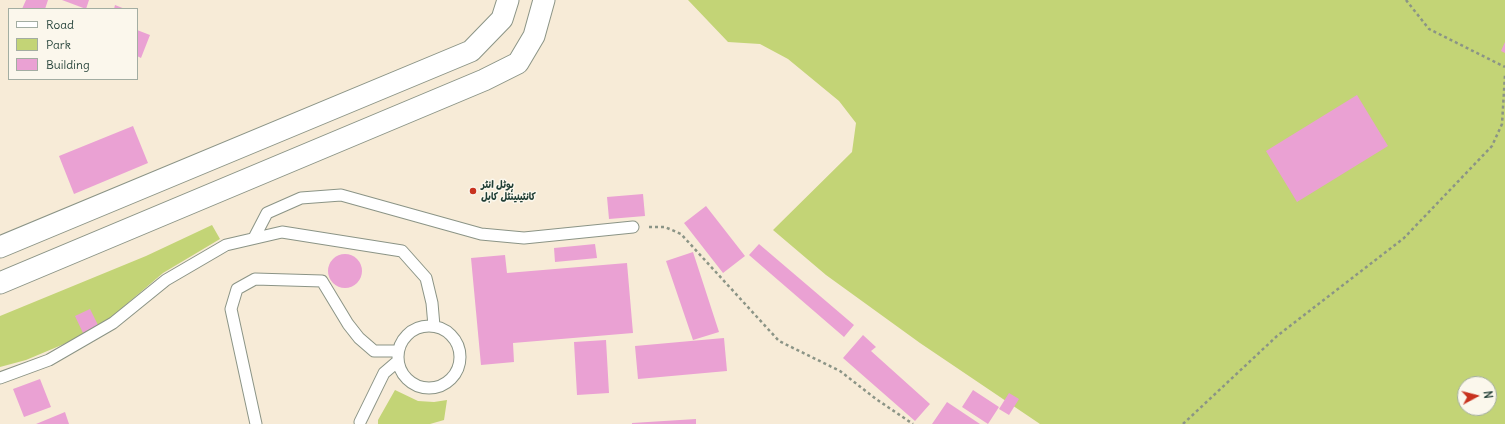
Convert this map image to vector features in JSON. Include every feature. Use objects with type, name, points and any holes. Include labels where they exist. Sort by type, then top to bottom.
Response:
[{"type":"street","points":[[0,247],[471,51],[502,19],[508,0]]},
{"type":"street","points":[[0,283],[484,80],[518,63],[534,36],[544,0]]},
{"type":"street","points":[[264,137],[276,167]]},
{"type":"lane","points":[[254,238],[267,213],[301,198],[341,195],[481,234],[524,238],[633,227]]},
{"type":"lane","points":[[0,378],[49,360],[113,323],[166,280],[226,245],[282,232],[402,251],[426,278],[432,303],[434,326]]},
{"type":"lane","points":[[256,424],[255,414],[230,309],[237,290],[255,279],[322,281],[358,338],[374,352],[398,356]]},
{"type":"lane","points":[[423,325],[434,326],[447,330],[453,335],[459,345],[461,357],[459,368],[451,380],[442,386],[422,388],[405,377],[401,371],[398,356],[402,340],[412,330],[423,325]]},
{"type":"lane","points":[[360,422],[384,373],[398,356]]},
{"type":"path","points":[[1406,0],[1429,29],[1505,67]]},
{"type":"path","points":[[1183,424],[1277,336],[1404,238],[1492,146],[1502,124],[1505,75]]},
{"type":"path","points":[[633,227],[665,227],[681,234],[779,341],[840,371],[876,399],[913,424]]},
{"type":"green space","points":[[688,0],[1505,0],[1505,424],[1040,424],[920,343],[826,275],[773,230],[852,152],[856,123],[839,101],[788,59],[760,44],[728,42]]},
{"type":"green space","points":[[212,225],[220,239],[163,273],[95,331],[26,360],[0,367],[0,316],[146,256]]},
{"type":"green space","points":[[395,390],[418,401],[434,402],[447,400],[444,420],[430,424],[378,424],[378,420]]},
{"type":"building","points":[[26,0],[48,0],[45,8],[22,8]]},
{"type":"building","points":[[62,0],[89,0],[86,8]]},
{"type":"building","points":[[115,5],[122,8],[114,8]]},
{"type":"building","points":[[138,30],[150,35],[141,58],[138,56]]},
{"type":"building","points":[[1505,42],[1505,53],[1501,51]]},
{"type":"building","points":[[1357,95],[1388,146],[1297,202],[1266,151]]},
{"type":"building","points":[[133,126],[148,163],[74,194],[59,156]]},
{"type":"building","points":[[643,194],[645,216],[609,219],[607,197]]},
{"type":"building","points":[[706,206],[745,256],[723,273],[684,223]]},
{"type":"building","points":[[595,244],[597,258],[555,262],[554,248]]},
{"type":"building","points":[[759,244],[854,325],[844,337],[749,255]]},
{"type":"building","points":[[693,252],[719,332],[693,340],[666,261]]},
{"type":"building","points":[[345,254],[357,259],[362,271],[357,283],[345,288],[333,283],[328,271],[333,259]]},
{"type":"building","points":[[505,255],[507,273],[627,263],[633,333],[513,343],[514,362],[481,365],[471,258]]},
{"type":"building","points":[[90,309],[98,325],[83,333],[75,316]]},
{"type":"building","points":[[863,335],[876,347],[871,351],[930,404],[915,421],[843,358]]},
{"type":"building","points":[[724,338],[727,371],[638,379],[635,346]]},
{"type":"building","points":[[606,340],[609,393],[577,395],[574,342]]},
{"type":"building","points":[[40,379],[51,407],[24,417],[13,389]]},
{"type":"building","points":[[973,390],[999,407],[988,424],[962,407]]},
{"type":"building","points":[[1009,393],[1019,399],[1009,415],[999,409]]},
{"type":"building","points":[[947,402],[980,424],[932,424]]},
{"type":"building","points":[[65,412],[69,424],[36,424]]},
{"type":"building","points":[[696,419],[696,424],[632,424],[632,423]]},
{"type":"place","name":"ہوٹل انٹر کانٹینینٹل کابل","points":[[473,191]]}]
